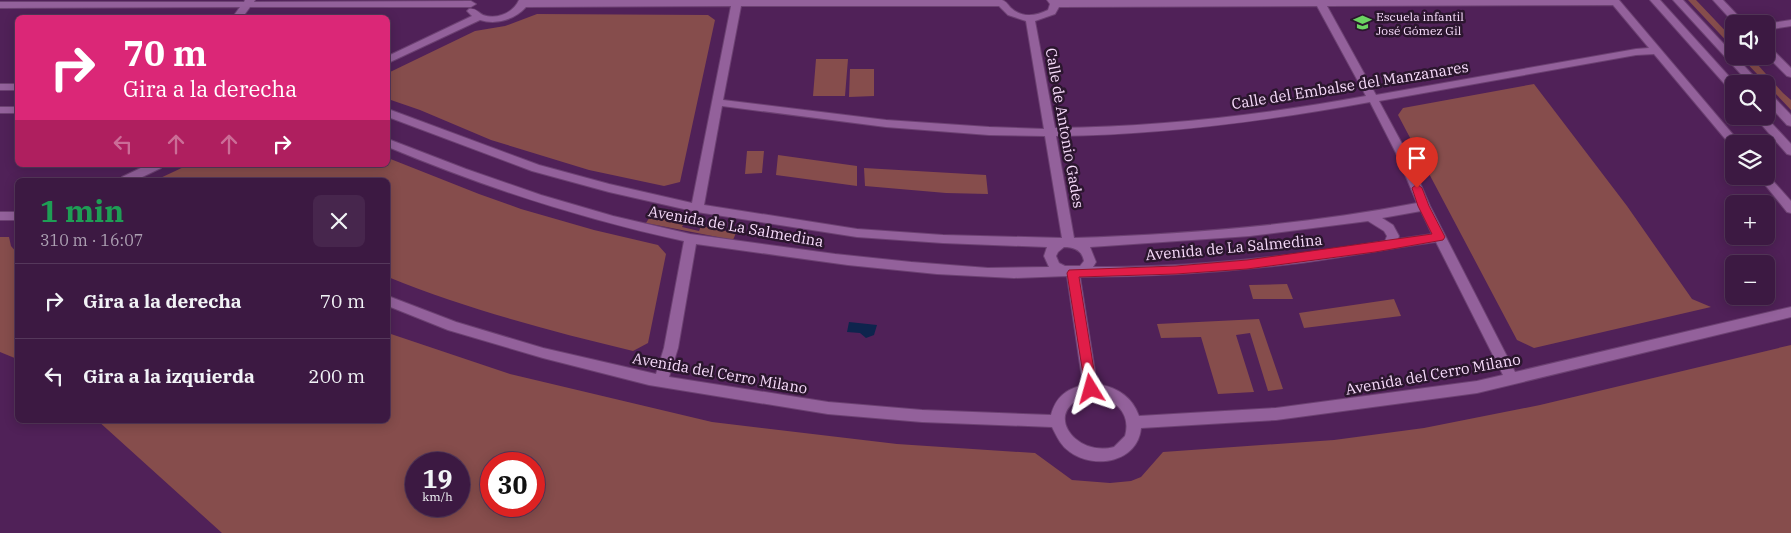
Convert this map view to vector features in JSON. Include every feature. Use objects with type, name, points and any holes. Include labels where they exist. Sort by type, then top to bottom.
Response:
[{"type":"street","points":[[1655,0],[1725,78]]},
{"type":"street","points":[[1678,0],[1748,75]]},
{"type":"street","points":[[1718,0],[1732,15]]},
{"type":"street","points":[[390,59],[478,17],[500,18],[514,13],[523,2],[1003,1],[1011,14],[1030,18],[1046,16],[1054,10],[1054,2],[1614,1],[1728,135]]},
{"type":"street","points":[[1320,1],[1373,99],[1424,206],[1512,378]]},
{"type":"street","points":[[0,5],[110,2],[473,2],[471,9],[478,17]]},
{"type":"street","points":[[239,15],[248,2]]},
{"type":"street","points":[[697,208],[737,2]]},
{"type":"street","name":"Calle de Antonio Gades","points":[[1030,18],[1068,243]]},
{"type":"street","points":[[1775,26],[1791,23]]},
{"type":"street","name":"Calle del Embalse del Manzanares","points":[[717,103],[730,103],[848,121],[925,128],[1050,132],[1165,127],[1282,115],[1632,52],[1657,50]]},
{"type":"street","points":[[1775,58],[1791,74]]},
{"type":"street","points":[[0,87],[15,87]]},
{"type":"street","points":[[1775,105],[1791,122]]},
{"type":"street","points":[[0,110],[15,110]]},
{"type":"street","name":"Avenida de La Salmedina","points":[[390,114],[536,168],[609,188],[697,208],[857,233],[943,239],[1068,243],[1164,240],[1230,235],[1371,217],[1424,206]]},
{"type":"street","points":[[1767,125],[1791,151]]},
{"type":"street","name":"Avenida de La Salmedina","points":[[390,144],[526,196],[619,222],[692,238],[895,266],[1045,273],[1132,272],[1247,265],[1440,237]]},
{"type":"street","points":[[130,178],[153,167]]},
{"type":"street","points":[[1771,185],[1791,209]]},
{"type":"street","points":[[0,216],[15,216]]},
{"type":"street","points":[[1371,217],[1389,228],[1393,236],[1390,245]]},
{"type":"street","points":[[661,381],[671,348],[692,238]]},
{"type":"street","points":[[1068,243],[1084,248],[1090,257],[1088,266],[1072,272],[1056,268],[1050,259],[1052,249],[1068,243]]},
{"type":"street","points":[[1072,272],[1091,389]]},
{"type":"street","name":"Avenida del Cerro Milano","points":[[390,302],[453,326],[534,350],[661,381],[828,408],[922,416],[1057,421]]},
{"type":"street","name":"Avenida del Cerro Milano","points":[[1135,422],[1276,414],[1367,403],[1476,386],[1791,312]]},
{"type":"street","points":[[1091,389],[1108,392],[1116,396],[1129,409],[1135,422],[1134,433],[1129,443],[1120,451],[1108,455],[1094,455],[1080,451],[1069,443],[1061,433],[1057,421],[1058,411],[1063,400],[1079,390],[1091,389]]},
{"type":"shaded area","points":[[1688,0],[1696,0],[1725,31],[1725,39]]},
{"type":"shaded area","points":[[537,14],[708,15],[715,20],[680,182],[664,186],[589,170],[491,140],[420,110],[390,100],[390,72],[475,31],[505,26]]},
{"type":"shaded area","points":[[816,59],[848,59],[845,96],[813,96]]},
{"type":"shaded area","points":[[1748,65],[1758,65],[1767,75],[1758,75]]},
{"type":"shaded area","points":[[850,69],[874,69],[874,96],[849,97]]},
{"type":"shaded area","points":[[1534,84],[1627,206],[1692,299],[1711,307],[1534,348],[1517,340],[1398,115],[1403,108]]},
{"type":"shaded area","points":[[1775,84],[1791,100],[1791,110],[1775,93]]},
{"type":"shaded area","points":[[747,151],[764,151],[762,173],[745,174]]},
{"type":"shaded area","points":[[778,155],[857,166],[857,186],[776,175]]},
{"type":"shaded area","points":[[390,159],[521,209],[594,230],[658,245],[666,254],[648,343],[633,351],[478,309],[390,278],[390,178],[160,178],[184,167],[390,167]]},
{"type":"shaded area","points":[[864,168],[986,175],[988,194],[946,193],[865,186]]},
{"type":"shaded area","points":[[651,215],[684,223],[682,227],[699,231],[701,226],[736,233],[733,240],[646,223]]},
{"type":"shaded area","points":[[0,237],[9,237],[11,246],[15,251],[15,358],[0,352]]},
{"type":"shaded area","points":[[1287,284],[1293,299],[1253,299],[1249,285]]},
{"type":"shaded area","points":[[1394,299],[1401,316],[1304,328],[1299,313]]},
{"type":"shaded area","points":[[1259,319],[1283,389],[1268,391],[1250,333],[1236,335],[1254,392],[1218,394],[1201,337],[1161,338],[1157,324]]},
{"type":"shaded area","points":[[390,334],[510,374],[712,422],[897,444],[1035,453],[1072,480],[1110,483],[1131,481],[1141,477],[1163,452],[1334,440],[1424,428],[1540,405],[1791,345],[1791,533],[222,533],[100,423],[390,423]]},
{"type":"water","points":[[849,322],[877,325],[874,335],[866,338],[860,333],[847,332]]},
{"type":"place","name":"Escuela infantil José Gómez Gil","points":[[1362,23]]},
{"type":"route","points":[[1091,389],[1073,273],[1176,270],[1247,265],[1375,248],[1440,237],[1417,188]]}]
